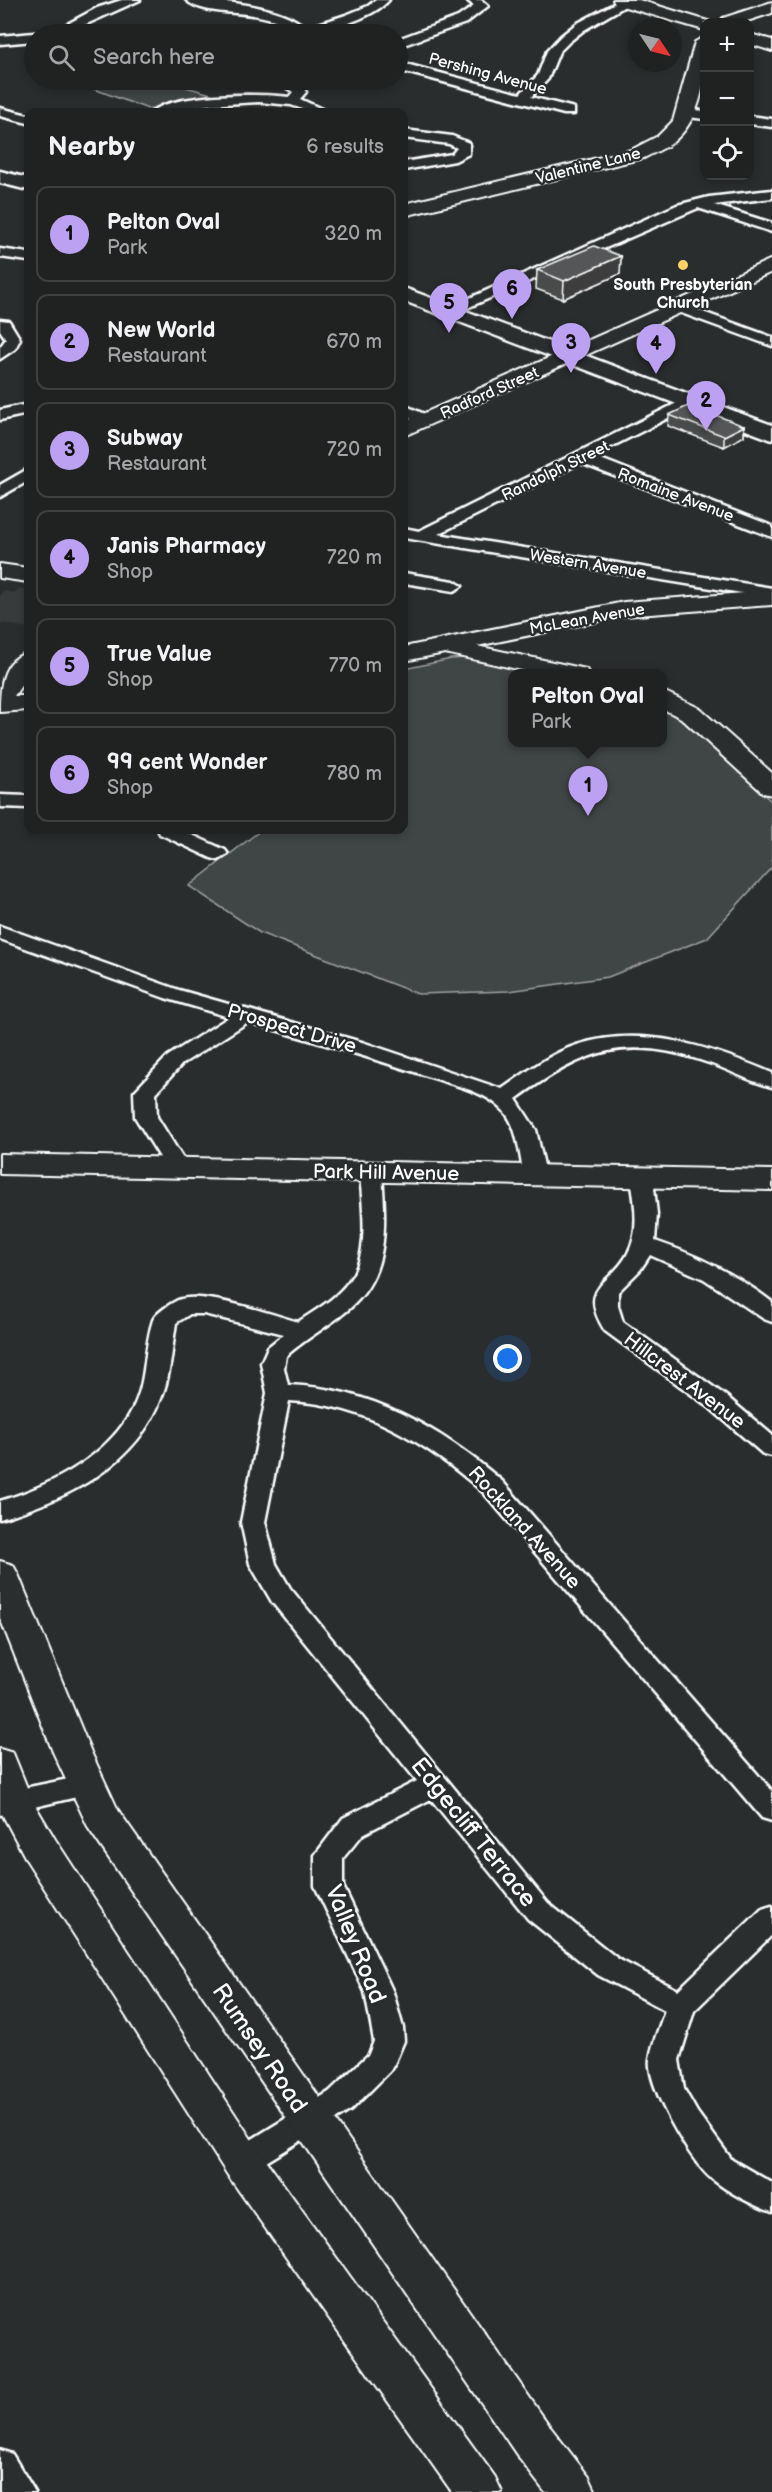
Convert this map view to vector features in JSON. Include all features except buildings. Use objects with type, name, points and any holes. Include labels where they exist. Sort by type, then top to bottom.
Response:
[{"type":"main road","points":[[0,177],[24,183]]},
{"type":"main road","points":[[408,296],[772,433]]},
{"type":"street","points":[[76,24],[101,11],[135,0]]},
{"type":"street","points":[[192,0],[266,14],[294,24]]},
{"type":"street","points":[[329,24],[361,14],[383,0]]},
{"type":"street","name":"Pershing Avenue","points":[[408,40],[472,15],[482,6],[473,0]]},
{"type":"street","points":[[522,99],[544,76],[553,51],[565,39],[579,27],[623,1],[700,24]]},
{"type":"street","points":[[740,18],[772,6]]},
{"type":"street","points":[[0,40],[24,38]]},
{"type":"street","points":[[754,40],[772,46]]},
{"type":"street","name":"Pershing Avenue","points":[[408,69],[569,111]]},
{"type":"street","name":"Valentine Lane","points":[[408,209],[637,154],[665,140],[695,114],[701,72]]},
{"type":"street","points":[[292,101],[300,92],[299,90]]},
{"type":"street","points":[[178,108],[212,101],[292,101],[311,108]]},
{"type":"street","points":[[0,112],[24,118]]},
{"type":"street","points":[[754,121],[772,123]]},
{"type":"street","points":[[408,134],[453,140],[464,146],[462,154],[455,157],[408,165]]},
{"type":"street","points":[[448,311],[696,204],[772,194]]},
{"type":"street","points":[[696,204],[772,228]]},
{"type":"street","points":[[0,253],[24,256]]},
{"type":"street","name":"Radford Street","points":[[408,428],[772,265]]},
{"type":"street","points":[[678,307],[772,342]]},
{"type":"street","points":[[0,324],[4,324],[13,339],[10,346],[0,355]]},
{"type":"street","name":"Randolph Street","points":[[421,536],[689,402]]},
{"type":"street","points":[[0,414],[24,410]]},
{"type":"street","points":[[408,412],[426,420]]},
{"type":"street","name":"Romaine Avenue","points":[[580,457],[772,532]]},
{"type":"street","points":[[0,492],[24,477]]},
{"type":"street","name":"Western Avenue","points":[[408,534],[772,593]]},
{"type":"street","points":[[0,571],[24,574]]},
{"type":"street","points":[[408,579],[454,586]]},
{"type":"street","name":"McLean Avenue","points":[[408,653],[624,609],[772,598]]},
{"type":"street","points":[[408,639],[554,669]]},
{"type":"street","points":[[0,697],[24,665]]},
{"type":"street","points":[[667,701],[690,713],[772,787]]},
{"type":"street","points":[[0,704],[24,704]]},
{"type":"street","points":[[0,801],[24,802]]},
{"type":"street","points":[[176,834],[218,854]]},
{"type":"street","name":"Prospect Drive","points":[[0,932],[172,994],[380,1054],[480,1087],[502,1098],[514,1109],[525,1130],[535,1174]]},
{"type":"street","points":[[179,1170],[146,1117],[145,1092],[175,1060],[247,1014]]},
{"type":"street","points":[[502,1098],[557,1061],[576,1053],[642,1041],[685,1047],[772,1081]]},
{"type":"street","name":"Park Hill Avenue","points":[[0,1164],[179,1170],[535,1174],[642,1179],[772,1180]]},
{"type":"street","points":[[279,1393],[272,1377],[276,1354],[301,1331],[354,1292],[367,1272],[372,1235],[371,1172]]},
{"type":"street","name":"Hillcrest Avenue","points":[[642,1179],[648,1214],[645,1245],[629,1271],[607,1290],[606,1306],[613,1326],[718,1402],[772,1448]]},
{"type":"street","points":[[645,1245],[674,1255],[745,1292],[772,1314]]},
{"type":"street","points":[[0,1510],[34,1500],[94,1469],[131,1431],[149,1398],[165,1320],[185,1306],[224,1309],[301,1331]]},
{"type":"street","name":"Rockland Avenue","points":[[279,1393],[304,1392],[354,1403],[419,1431],[457,1454],[493,1487],[772,1810]]},
{"type":"street","name":"Edgecliff Terrace","points":[[279,1393],[253,1522],[263,1564],[281,1595],[538,1911],[608,1967],[681,2005]]},
{"type":"street","name":"Rumsey Road","points":[[2,1584],[72,1752],[103,1818],[309,2119],[535,2443],[573,2492]]},
{"type":"street","name":"Valley Road","points":[[242,2161],[340,2101],[380,2062],[389,2041],[379,1992],[329,1886],[329,1855],[353,1826],[436,1784]]},
{"type":"street","points":[[88,1785],[5,1789],[41,1850],[242,2161],[479,2492]]},
{"type":"street","points":[[772,1917],[681,2005],[664,2060],[669,2090],[686,2121],[721,2169],[772,2199]]},
{"type":"street","points":[[0,2465],[18,2492]]},
{"type":"shaded area","points":[[97,90],[197,90],[218,96],[152,108],[145,108]]},
{"type":"shaded area","points":[[19,588],[24,589],[24,627],[0,623],[0,595],[3,591],[15,593]]},
{"type":"shaded area","points":[[465,658],[517,669],[508,669],[508,747],[667,747],[667,708],[676,714],[772,802],[772,867],[707,938],[608,977],[509,991],[418,994],[260,933],[189,886],[256,834],[408,834],[408,668]]},
{"type":"place","name":"South Presbyterian Church","points":[[683,265]]},
{"type":"place","name":"99 cent Wonder","points":[[512,319]]},
{"type":"place","name":"True Value","points":[[449,333]]},
{"type":"place","name":"Subway","points":[[571,373]]},
{"type":"place","name":"Janis Pharmacy","points":[[656,374]]},
{"type":"place","name":"New World","points":[[706,431]]},
{"type":"place","name":"Pelton Oval","points":[[588,816]]}]
